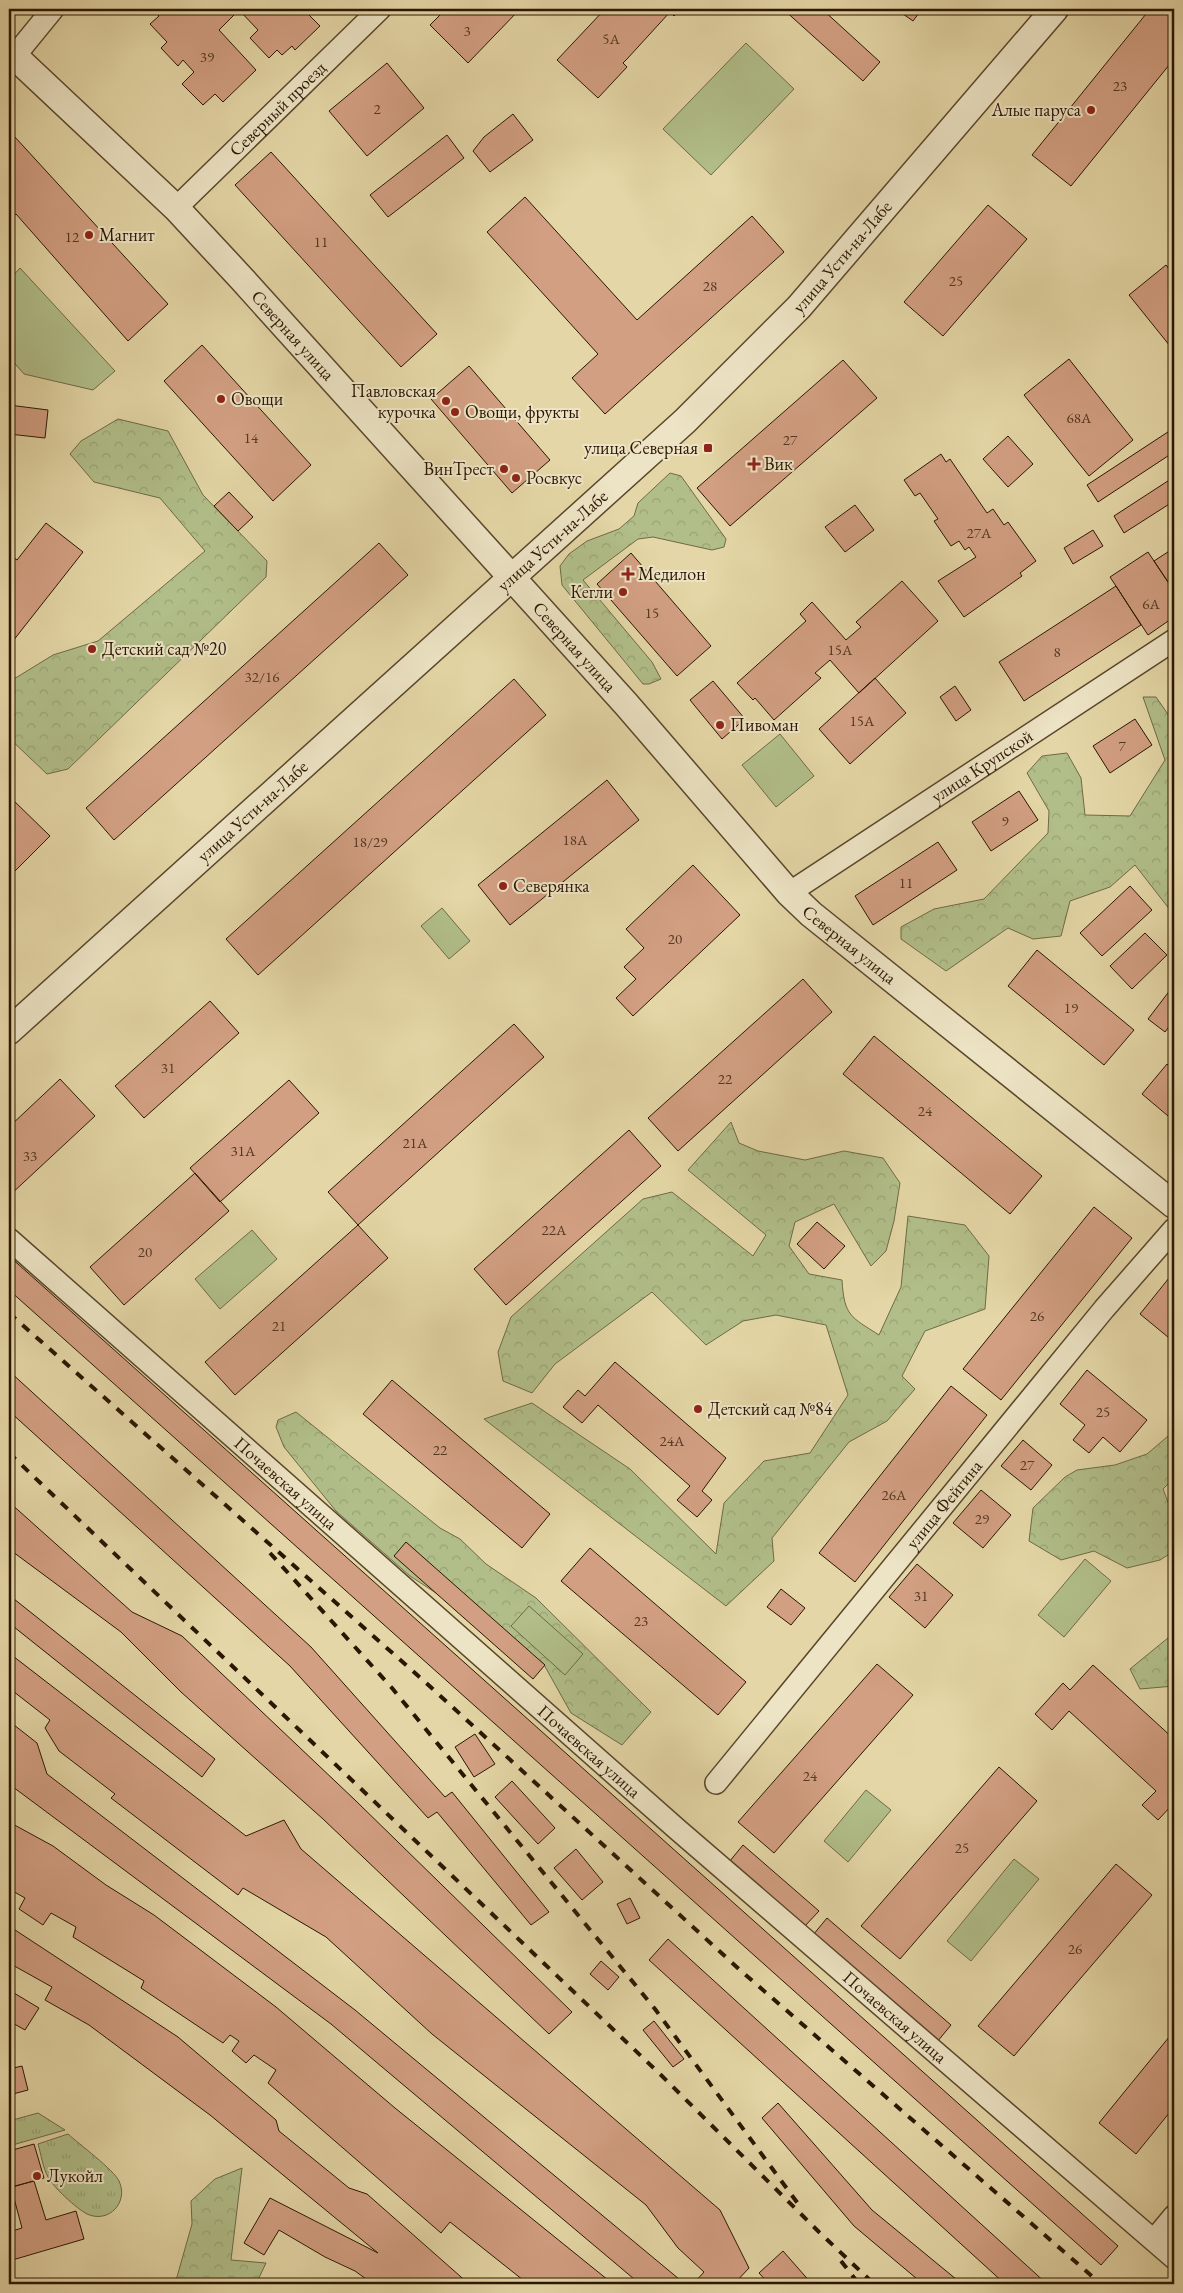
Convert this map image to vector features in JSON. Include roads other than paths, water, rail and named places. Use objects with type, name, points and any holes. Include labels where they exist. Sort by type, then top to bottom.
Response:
[{"type":"street","points":[[11,56],[54,9]]},
{"type":"street","name":"Северный проезд","points":[[176,208],[380,9]]},
{"type":"street","name":"улица Усти-на-Лабе","points":[[9,1031],[685,421],[799,307],[1055,9]]},
{"type":"street","name":"Северная улица","points":[[11,56],[176,208],[626,704],[789,893],[811,914],[1174,1205]]},
{"type":"street","name":"улица Крупской","points":[[789,893],[1174,640]]},
{"type":"street","name":"улица Фейгина","points":[[716,1783],[1104,1309],[1174,1229]]},
{"type":"street","name":"Почаевская улица","points":[[9,1239],[671,1824],[1174,2258]]},
{"type":"street","points":[[1154,2240],[1174,2216]]},
{"type":"railway","points":[[9,1313],[424,1681],[740,1970],[1101,2284]]},
{"type":"railway","points":[[9,1453],[662,2076],[874,2284]]},
{"type":"railway","points":[[270,1553],[392,1688],[655,2009],[799,2205]]},
{"type":"railway","points":[[841,2261],[859,2284]]},
{"type":"place","name":"Алые паруса","points":[[1091,110]]},
{"type":"place","name":"Магнит","points":[[89,235]]},
{"type":"place","name":"Овощи","points":[[221,399]]},
{"type":"place","name":"Павловская курочка","points":[[446,401]]},
{"type":"place","name":"Овощи, фрукты","points":[[455,412]]},
{"type":"place","name":"улица Северная","points":[[708,448]]},
{"type":"place","name":"Вик","points":[[754,464]]},
{"type":"place","name":"ВинТрест","points":[[504,469]]},
{"type":"place","name":"Росвкус","points":[[516,478]]},
{"type":"place","name":"Медилон","points":[[628,574]]},
{"type":"place","name":"Кегли","points":[[623,592]]},
{"type":"place","name":"Детский сад №20","points":[[92,649]]},
{"type":"place","name":"Пивоман","points":[[720,725]]},
{"type":"place","name":"Северянка","points":[[503,886]]},
{"type":"place","name":"Детский сад №84","points":[[698,1409]]},
{"type":"place","name":"Лукойл","points":[[37,2176]]}]
